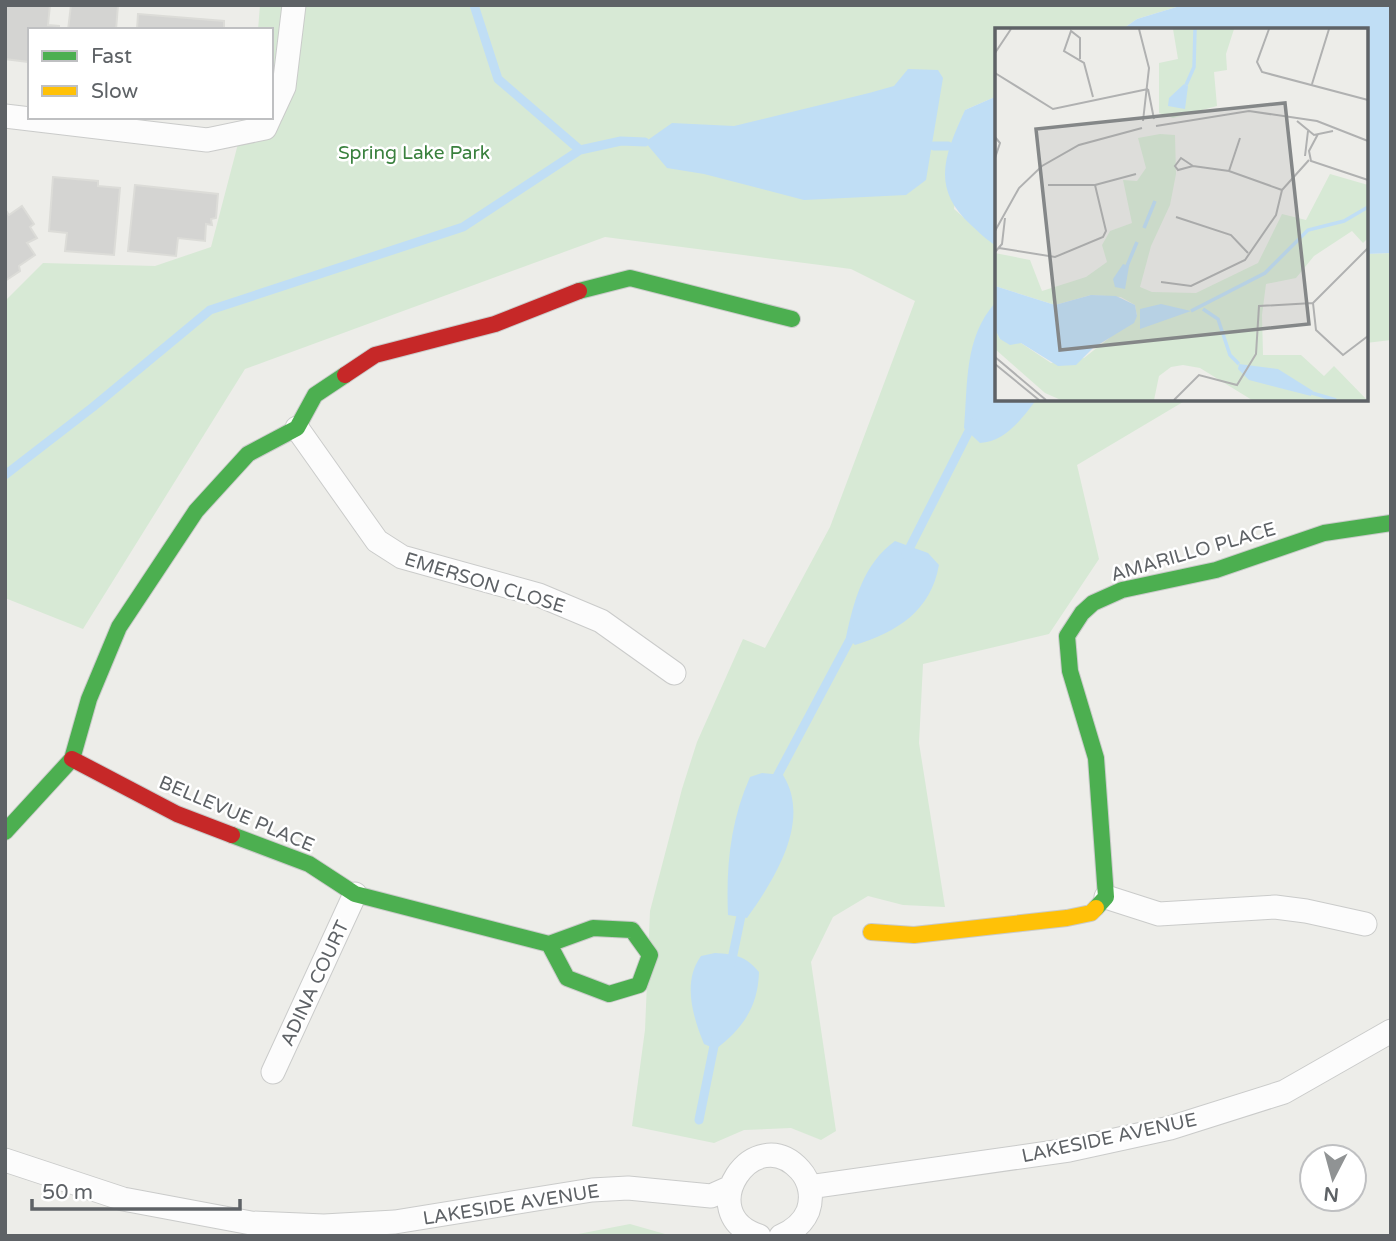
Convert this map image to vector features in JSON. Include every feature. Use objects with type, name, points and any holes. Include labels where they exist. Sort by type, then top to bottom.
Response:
[{"type":"street","points":[[273,112],[284,87],[294,5]]},
{"type":"street","points":[[5,116],[28,119]]},
{"type":"street","points":[[30,119],[207,140],[265,128],[270,119]]},
{"type":"street","points":[[5,832],[34,797],[72,759],[89,699],[119,627],[196,511],[248,454],[297,428],[315,395],[375,355],[495,324],[605,283],[630,278],[792,319]]},
{"type":"street","name":"EMERSON CLOSE","points":[[297,428],[377,541],[401,557],[539,595],[601,621],[674,673]]},
{"type":"street","name":"AMARILLO PLACE","points":[[1106,897],[1096,758],[1070,671],[1067,636],[1091,603],[1135,586],[1215,570],[1325,532],[1368,523],[1391,523]]},
{"type":"street","name":"BELLEVUE PLACE","points":[[72,759],[177,814],[309,864],[355,894],[548,944]]},
{"type":"street","name":"ADINA COURT","points":[[273,1072],[355,894]]},
{"type":"street","points":[[871,932],[914,935],[1067,918],[1091,913],[1106,897],[1159,914],[1275,907],[1365,924]]},
{"type":"street","points":[[593,928],[632,930],[650,955],[639,985],[609,994],[567,978],[548,944],[593,928]]},
{"type":"street","name":"LAKESIDE AVENUE","points":[[809,1187],[1069,1150],[1170,1128],[1284,1092],[1391,1031]]},
{"type":"street","points":[[746,1232],[731,1210],[729,1188],[743,1166],[769,1156],[794,1164],[809,1187],[807,1213],[792,1232]]},
{"type":"street","name":"LAKESIDE AVENUE","points":[[5,1160],[123,1199],[251,1223],[324,1226],[395,1222],[592,1190],[628,1188],[711,1196],[729,1188]]},
{"type":"green space","name":"Spring Lake Park","points":[[260,5],[1183,5],[1137,19],[1124,28],[995,28],[995,97],[965,110],[954,209],[995,244],[995,401],[1185,401],[1077,465],[1099,559],[1049,634],[923,664],[919,743],[945,907],[903,905],[868,896],[833,917],[811,962],[836,1131],[821,1140],[791,1128],[744,1130],[714,1143],[632,1126],[645,1030],[650,911],[697,742],[743,639],[765,648],[830,527],[915,301],[851,269],[605,237],[245,369],[83,629],[5,598],[5,301],[43,263],[155,266],[211,247],[244,119],[273,119],[273,28],[258,28]]},
{"type":"green space","points":[[1391,253],[1391,340],[1368,343],[1368,254]]},
{"type":"green space","points":[[630,1224],[672,1236],[568,1236]]},
{"type":"water","points":[[1183,5],[1391,5],[1391,253],[1368,254],[1368,28],[1124,28],[1137,19]]},
{"type":"water","points":[[908,69],[938,70],[943,78],[926,180],[906,195],[804,200],[704,174],[667,168],[645,142],[672,123],[734,126],[869,93],[894,86]]},
{"type":"water","points":[[995,97],[995,245],[958,211],[946,184],[947,156],[965,110]]},
{"type":"water","points":[[995,303],[995,401],[1035,401],[1006,434],[980,443],[964,428],[969,362],[985,317]]},
{"type":"water","points":[[895,541],[928,553],[939,565],[935,581],[920,607],[910,617],[885,633],[855,645],[846,637],[862,584],[875,561]]},
{"type":"water","points":[[762,773],[783,775],[791,793],[791,830],[778,868],[747,918],[728,915],[729,862],[738,811],[750,777]]},
{"type":"water","points":[[715,953],[740,957],[759,972],[756,996],[747,1016],[734,1033],[716,1049],[704,1044],[691,1000],[695,966],[701,956]]},
{"type":"building","points":[[5,5],[50,5],[48,25],[59,28],[28,28],[28,62],[5,59]]},
{"type":"building","points":[[71,5],[118,5],[116,28],[68,28]]},
{"type":"building","points":[[138,14],[224,21],[224,28],[137,28]]},
{"type":"building","points":[[53,177],[98,181],[98,186],[120,188],[114,255],[65,251],[67,233],[49,231]]},
{"type":"building","points":[[135,185],[218,194],[216,218],[211,219],[212,225],[206,224],[205,241],[178,238],[176,256],[128,251]]},
{"type":"building","points":[[22,206],[34,224],[30,227],[37,238],[27,243],[35,255],[19,266],[20,271],[5,281],[5,209],[9,215]]},
{"type":"waterway","points":[[474,5],[498,79],[580,150]]},
{"type":"waterway","points":[[5,475],[93,407],[210,310],[463,227],[580,150],[621,141],[645,142]]},
{"type":"waterway","points":[[934,146],[948,146]]},
{"type":"waterway","points":[[906,555],[973,423]]},
{"type":"waterway","points":[[773,784],[855,630]]},
{"type":"waterway","points":[[731,964],[743,906]]},
{"type":"waterway","points":[[699,1120],[716,1036]]},
{"type":"traffic: fast","points":[[579,291],[630,278],[792,319]]},
{"type":"traffic: fast","points":[[5,832],[72,759],[89,699],[119,627],[196,511],[248,454],[297,428],[315,395],[345,375]]},
{"type":"traffic: fast","points":[[1096,908],[1106,897],[1096,758],[1070,671],[1067,636],[1082,613],[1093,603],[1122,590],[1216,570],[1324,533],[1391,523]]},
{"type":"traffic: fast","points":[[232,835],[309,864],[355,894],[549,944],[593,928],[632,930],[650,955],[639,985],[609,994],[567,978],[549,944]]},
{"type":"traffic: slow","points":[[871,932],[914,935],[1067,918],[1091,913],[1096,908]]},
{"type":"traffic: jam","points":[[345,375],[375,355],[495,324],[579,291]]},
{"type":"traffic: jam","points":[[72,759],[177,814],[232,835]]}]
